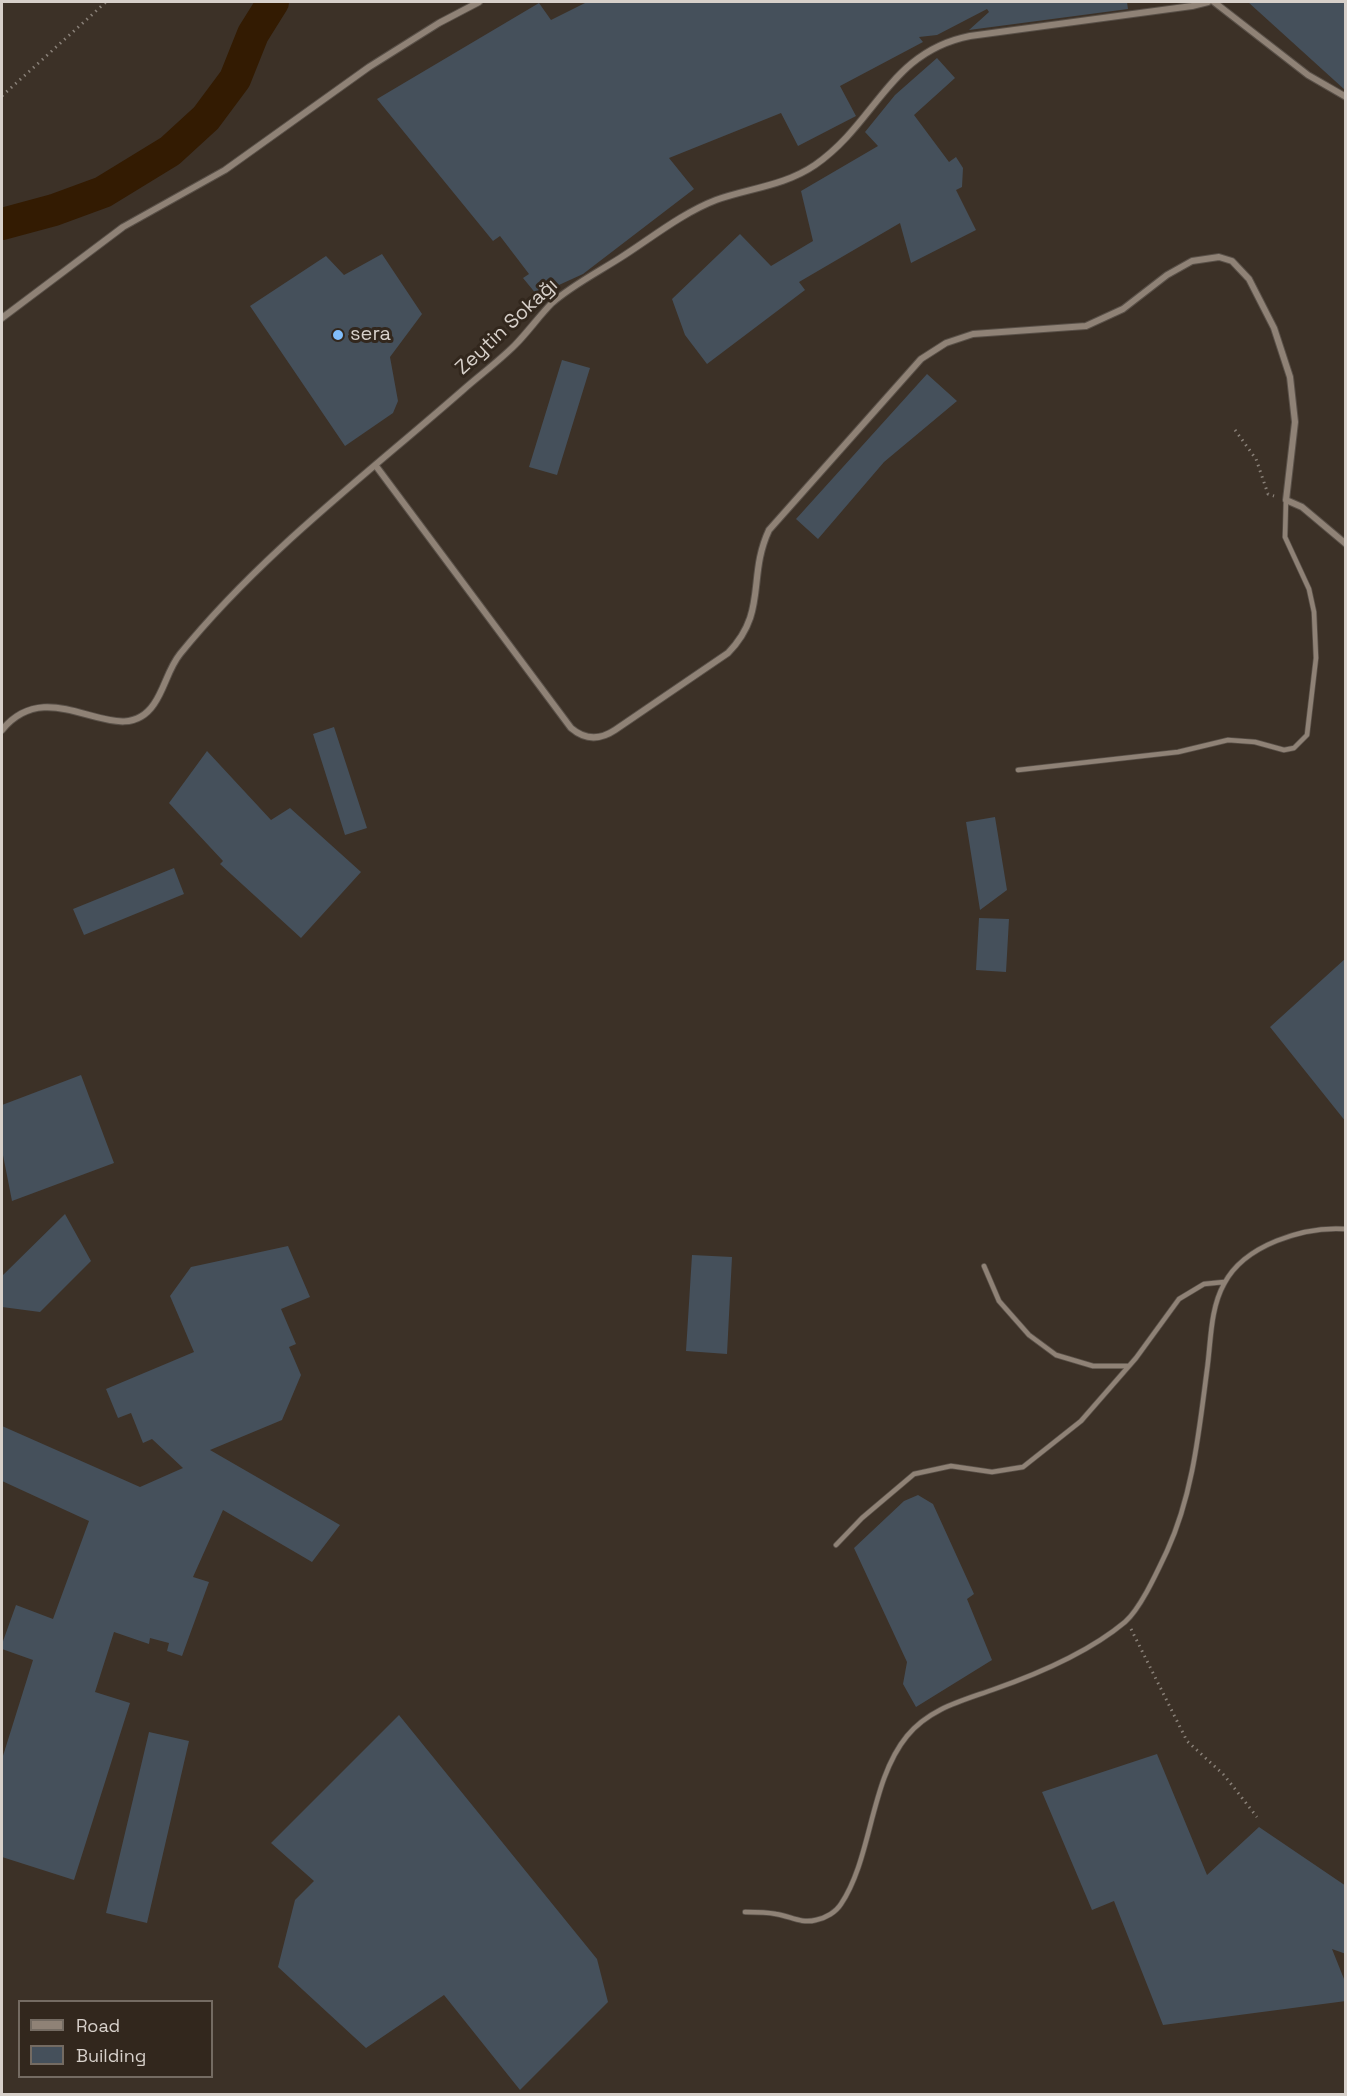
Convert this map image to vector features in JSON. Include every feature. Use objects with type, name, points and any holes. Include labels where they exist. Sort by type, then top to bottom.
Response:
[{"type":"street","points":[[2,318],[123,227],[225,170],[369,67],[439,23],[479,2]]},
{"type":"street","name":"Zeytin Sokağı","points":[[2,730],[21,713],[48,706],[113,722],[124,722],[146,713],[154,704],[179,655],[260,567],[514,346],[554,301],[699,209],[732,195],[777,184],[817,164],[845,139],[903,70],[930,48],[949,40],[970,36],[1181,8],[1208,2]]},
{"type":"street","points":[[1214,2],[1308,75],[1346,97]]},
{"type":"street","points":[[376,466],[571,728],[590,737],[608,735],[728,653],[737,644],[754,614],[760,552],[776,520],[921,359],[960,338],[986,332],[1086,326],[1123,309],[1167,275],[1192,261],[1219,257],[1232,261],[1249,279],[1274,328],[1290,376],[1295,422],[1286,500],[1302,507],[1346,544]]},
{"type":"lane","points":[[1018,770],[1178,752],[1228,740],[1255,742],[1284,750],[1301,742],[1307,735],[1311,708],[1316,634],[1309,589],[1286,537],[1286,500]]},
{"type":"lane","points":[[745,1912],[775,1913],[809,1922],[828,1916],[842,1903],[852,1881],[882,1787],[900,1746],[916,1727],[939,1710],[1022,1680],[1057,1664],[1127,1620],[1154,1576],[1181,1514],[1197,1446],[1214,1316],[1224,1282],[1238,1266],[1271,1244],[1312,1231],[1346,1229]]},
{"type":"lane","points":[[984,1266],[999,1301],[1029,1335],[1056,1355],[1093,1366],[1129,1366]]},
{"type":"lane","points":[[836,1545],[862,1518],[914,1474],[951,1466],[992,1472],[1023,1467],[1081,1421],[1129,1366],[1179,1299],[1204,1284],[1224,1282]]},
{"type":"path","points":[[2,96],[106,2]]},
{"type":"path","points":[[1235,430],[1256,459],[1268,494],[1286,500]]},
{"type":"path","points":[[1127,1620],[1187,1741],[1224,1775],[1257,1817]]},
{"type":"building","points":[[587,2],[1127,2],[1128,9],[969,30],[989,12],[987,9],[937,35],[919,37],[923,42],[840,86],[856,116],[798,146],[781,113],[669,158],[694,189],[583,274],[537,295],[523,278],[529,274],[500,236],[493,241],[377,99],[539,3],[551,20]]},
{"type":"building","points":[[1248,2],[1346,2],[1346,91],[1345,90]]},
{"type":"building","points":[[937,58],[955,78],[914,115],[949,162],[956,157],[963,168],[962,187],[956,190],[976,230],[911,263],[900,223],[799,282],[805,290],[707,364],[685,335],[672,299],[740,234],[771,266],[813,241],[801,191],[878,146],[865,132],[895,95]]},
{"type":"building","name":"sera","points":[[382,254],[422,314],[390,357],[398,401],[393,413],[345,446],[250,306],[326,256],[344,275]]},
{"type":"building","points":[[562,360],[590,368],[557,475],[529,467]]},
{"type":"building","points":[[927,374],[957,401],[884,462],[818,539],[796,519]]},
{"type":"building","points":[[334,727],[367,828],[345,835],[313,734]]},
{"type":"building","points":[[207,751],[271,820],[290,808],[361,872],[301,938],[220,864],[223,861],[169,803]]},
{"type":"building","points":[[995,817],[1007,890],[980,910],[966,822]]},
{"type":"building","points":[[174,868],[184,894],[84,935],[73,909]]},
{"type":"building","points":[[979,918],[1009,919],[1006,972],[976,970]]},
{"type":"building","points":[[1346,958],[1346,1122],[1270,1027]]},
{"type":"building","points":[[81,1075],[114,1163],[12,1201],[2,1150],[2,1105]]},
{"type":"building","points":[[65,1214],[91,1261],[40,1312],[2,1307],[2,1276]]},
{"type":"building","points":[[288,1246],[310,1297],[281,1309],[296,1344],[289,1347],[301,1375],[282,1420],[210,1450],[340,1525],[312,1562],[223,1510],[193,1577],[209,1582],[182,1656],[167,1651],[169,1643],[150,1638],[149,1644],[114,1632],[95,1692],[130,1703],[74,1880],[2,1857],[2,1759],[33,1660],[2,1649],[2,1644],[16,1605],[53,1619],[89,1521],[2,1481],[2,1426],[140,1487],[183,1468],[152,1439],[143,1443],[131,1413],[118,1418],[106,1389],[194,1352],[170,1296],[191,1267]]},
{"type":"building","points":[[692,1255],[732,1257],[727,1354],[686,1351]]},
{"type":"building","points":[[918,1495],[933,1504],[974,1594],[967,1599],[992,1660],[916,1707],[903,1684],[907,1662],[854,1548],[904,1501]]},
{"type":"building","points":[[399,1715],[597,1959],[608,2002],[520,2090],[444,1995],[366,2048],[278,1967],[295,1900],[314,1881],[271,1843]]},
{"type":"building","points":[[149,1732],[189,1741],[147,1923],[106,1913]]},
{"type":"building","points":[[1157,1754],[1207,1875],[1259,1827],[1346,1886],[1346,1954],[1332,1949],[1346,1984],[1346,2001],[1163,2025],[1114,1901],[1092,1910],[1042,1792]]},
{"type":"waterway","points":[[2,224],[54,210],[103,192],[170,151],[206,118],[235,79],[253,34],[273,2]]},
{"type":"place","name":"sera","points":[[338,335]]}]
